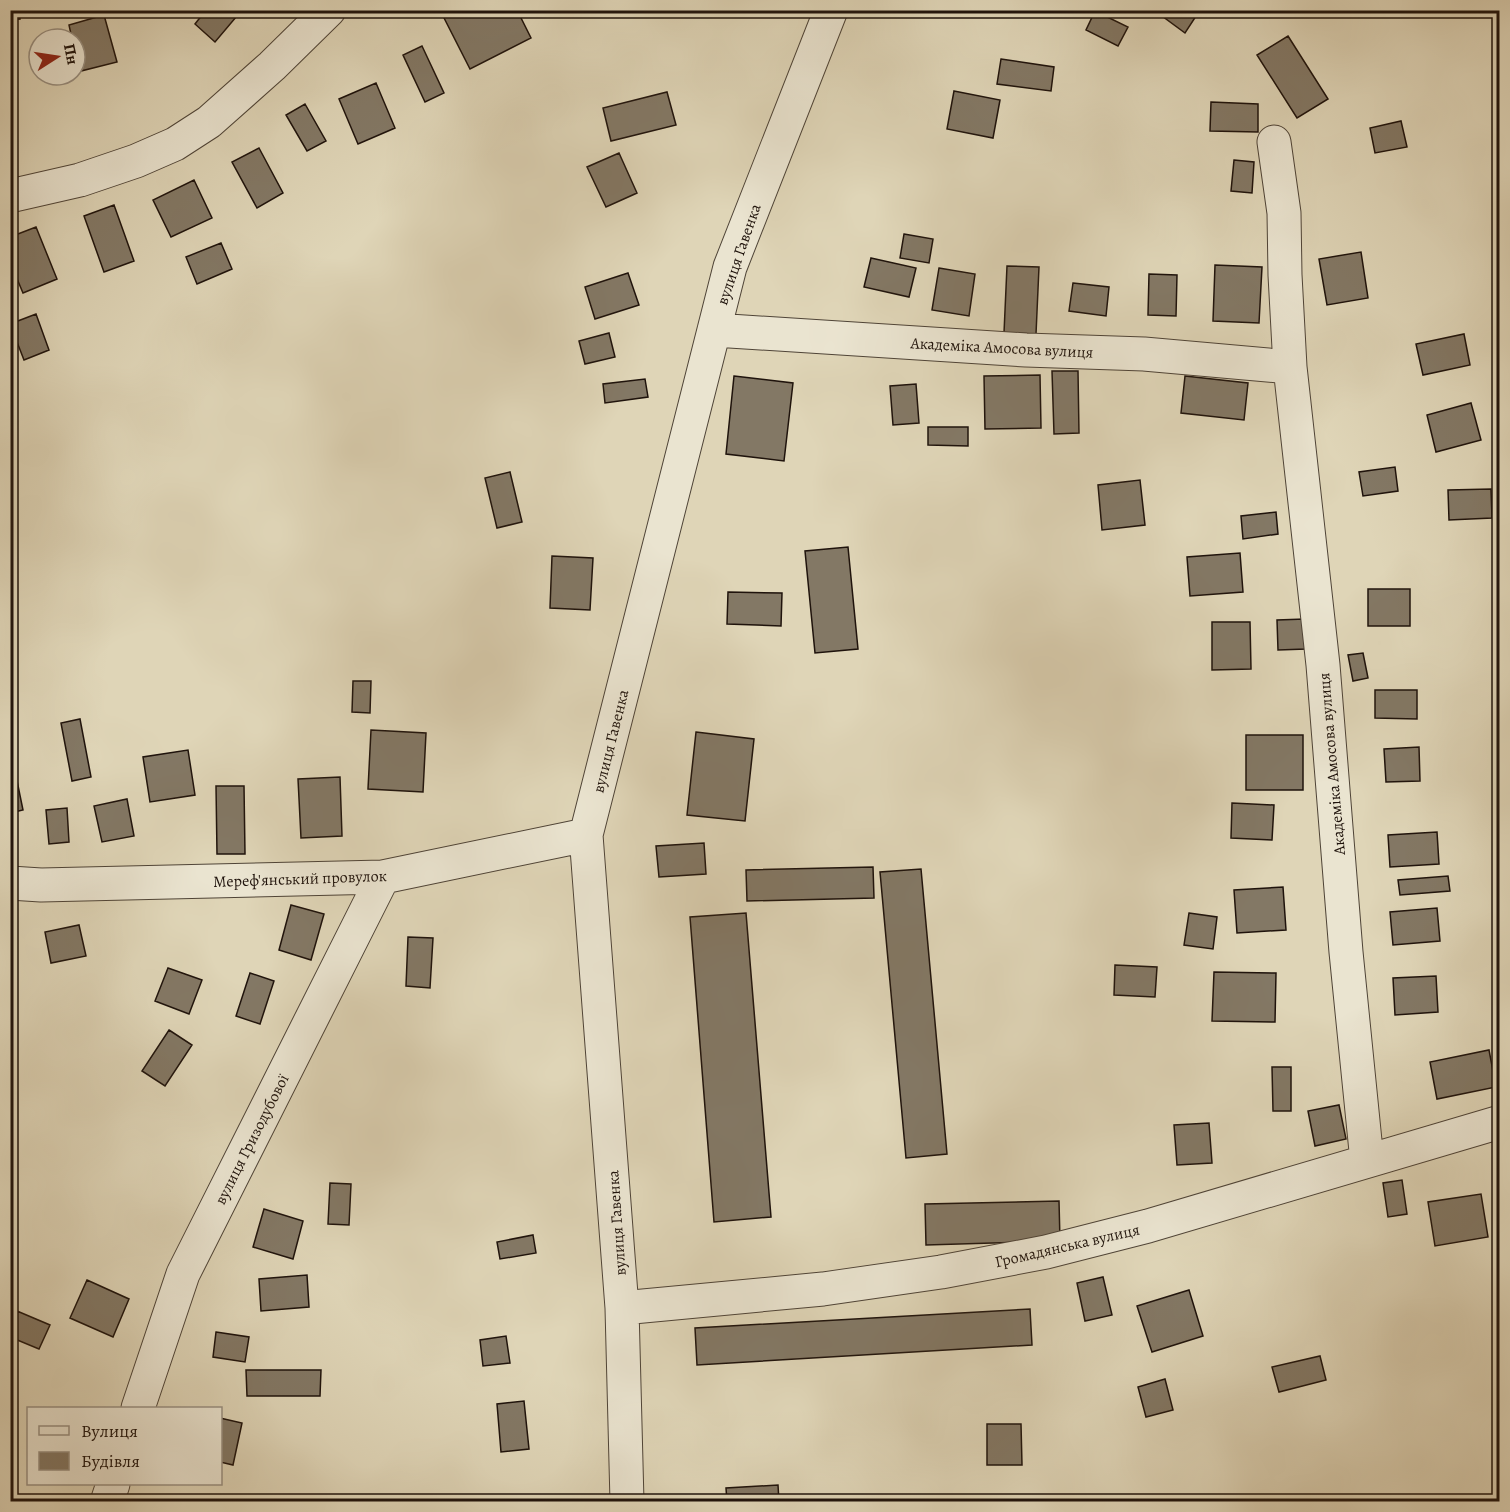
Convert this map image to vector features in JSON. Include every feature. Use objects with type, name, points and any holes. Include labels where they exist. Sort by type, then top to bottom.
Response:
[{"type":"street","points":[[10,196],[81,180],[136,161],[175,144],[209,122],[272,66],[329,10]]},
{"type":"street","name":"вулиця Гавенка","points":[[627,1502],[622,1308],[586,835],[730,267],[831,10]]},
{"type":"street","name":"Академіка Амосова вулиця","points":[[1274,142],[1284,213],[1290,367],[1323,665],[1346,952],[1367,1161]]},
{"type":"street","name":"Академіка Амосова вулиця","points":[[714,330],[1026,350],[1144,354],[1290,367]]},
{"type":"street","name":"Мереф'янський провулок","points":[[10,883],[40,885],[383,877],[586,835]]},
{"type":"street","name":"вулиця Гризодубової","points":[[138,1407],[183,1274],[383,877]]},
{"type":"street","name":"Громадянська вулиця","points":[[622,1308],[823,1289],[941,1272],[1046,1252],[1148,1226],[1500,1122]]},
{"type":"street","points":[[107,1502],[113,1485]]},
{"type":"building","points":[[10,10],[19,10],[20,19],[10,20]]},
{"type":"building","points":[[206,10],[242,10],[215,42],[195,24]]},
{"type":"building","points":[[440,10],[517,10],[531,38],[470,69]]},
{"type":"building","points":[[1160,10],[1200,10],[1185,33],[1158,13]]},
{"type":"building","points":[[1095,11],[1128,27],[1118,46],[1086,30]]},
{"type":"building","points":[[104,15],[117,62],[87,70],[87,27],[69,27],[69,25]]},
{"type":"building","points":[[1288,36],[1328,99],[1297,118],[1257,55]]},
{"type":"building","points":[[422,46],[444,93],[425,102],[403,55]]},
{"type":"building","points":[[1001,59],[1054,67],[1051,91],[997,84]]},
{"type":"building","points":[[376,83],[395,128],[358,144],[339,99]]},
{"type":"building","points":[[954,91],[1000,100],[993,138],[947,129]]},
{"type":"building","points":[[667,92],[676,125],[611,141],[603,108]]},
{"type":"building","points":[[1211,102],[1258,104],[1258,132],[1210,131]]},
{"type":"building","points":[[305,104],[326,141],[307,151],[286,115]]},
{"type":"building","points":[[1401,121],[1407,147],[1375,153],[1370,128]]},
{"type":"building","points":[[259,148],[283,193],[257,208],[232,162]]},
{"type":"building","points":[[619,153],[637,193],[606,207],[587,167]]},
{"type":"building","points":[[1234,160],[1254,162],[1252,193],[1231,191]]},
{"type":"building","points":[[194,180],[212,218],[171,237],[153,200]]},
{"type":"building","points":[[114,205],[134,261],[104,272],[84,216]]},
{"type":"building","points":[[36,227],[57,279],[23,293],[10,262],[10,237]]},
{"type":"building","points":[[904,234],[933,239],[929,263],[900,258]]},
{"type":"building","points":[[221,243],[232,269],[197,284],[186,257]]},
{"type":"building","points":[[1361,252],[1368,298],[1327,305],[1319,259]]},
{"type":"building","points":[[871,258],[916,268],[909,297],[864,287]]},
{"type":"building","points":[[1215,265],[1262,267],[1259,323],[1213,321]]},
{"type":"building","points":[[1007,266],[1039,267],[1036,334],[1004,333]]},
{"type":"building","points":[[939,268],[975,274],[969,316],[932,310]]},
{"type":"building","points":[[628,273],[639,305],[595,319],[585,287]]},
{"type":"building","points":[[1149,274],[1177,275],[1176,316],[1148,315]]},
{"type":"building","points":[[1073,283],[1109,287],[1106,316],[1069,311]]},
{"type":"building","points":[[36,314],[49,350],[24,360],[10,324]]},
{"type":"building","points":[[609,333],[615,357],[585,364],[579,341]]},
{"type":"building","points":[[1464,334],[1470,365],[1423,375],[1416,344]]},
{"type":"building","points":[[1052,371],[1078,371],[1079,433],[1054,434]]},
{"type":"building","points":[[1040,375],[1041,428],[985,429],[984,376]]},
{"type":"building","points":[[734,376],[793,383],[784,461],[726,454]]},
{"type":"building","points":[[1185,376],[1248,383],[1244,420],[1181,413]]},
{"type":"building","points":[[645,379],[648,397],[605,403],[603,384]]},
{"type":"building","points":[[916,384],[919,423],[893,425],[890,386]]},
{"type":"building","points":[[1471,403],[1481,440],[1436,452],[1427,415]]},
{"type":"building","points":[[928,427],[968,427],[968,446],[928,445]]},
{"type":"building","points":[[1395,467],[1398,491],[1363,496],[1359,472]]},
{"type":"building","points":[[510,472],[522,522],[497,528],[485,478]]},
{"type":"building","points":[[1140,480],[1145,525],[1102,530],[1098,485]]},
{"type":"building","points":[[1491,489],[1492,518],[1449,520],[1448,490]]},
{"type":"building","points":[[1276,512],[1278,534],[1243,539],[1241,516]]},
{"type":"building","points":[[848,547],[858,649],[815,653],[805,551]]},
{"type":"building","points":[[1240,553],[1243,592],[1190,596],[1187,557]]},
{"type":"building","points":[[552,556],[593,558],[590,610],[550,608]]},
{"type":"building","points":[[1368,589],[1410,589],[1410,626],[1368,626]]},
{"type":"building","points":[[728,592],[782,593],[781,626],[727,624]]},
{"type":"building","points":[[1305,619],[1306,649],[1278,650],[1277,620]]},
{"type":"building","points":[[1212,622],[1250,622],[1251,669],[1212,670]]},
{"type":"building","points":[[1363,653],[1368,678],[1353,681],[1348,655]]},
{"type":"building","points":[[353,681],[371,681],[370,713],[352,712]]},
{"type":"building","points":[[1375,690],[1417,690],[1417,719],[1375,718]]},
{"type":"building","points":[[80,719],[91,777],[72,781],[61,723]]},
{"type":"building","points":[[371,730],[426,733],[423,792],[368,789]]},
{"type":"building","points":[[696,732],[754,739],[745,821],[687,815]]},
{"type":"building","points":[[1246,735],[1303,735],[1303,790],[1246,790]]},
{"type":"building","points":[[1419,747],[1420,781],[1386,782],[1384,749]]},
{"type":"building","points":[[188,750],[195,795],[150,802],[143,757]]},
{"type":"building","points":[[16,776],[23,810],[10,813],[10,777]]},
{"type":"building","points":[[340,777],[342,836],[301,838],[298,779]]},
{"type":"building","points":[[216,786],[244,786],[245,854],[217,854]]},
{"type":"building","points":[[127,799],[134,836],[102,842],[94,806]]},
{"type":"building","points":[[1232,803],[1274,805],[1272,840],[1231,838]]},
{"type":"building","points":[[67,808],[69,842],[49,844],[46,810]]},
{"type":"building","points":[[1437,832],[1439,864],[1390,867],[1388,835]]},
{"type":"building","points":[[704,843],[706,874],[659,877],[656,846]]},
{"type":"building","points":[[873,867],[874,898],[747,901],[746,870]]},
{"type":"building","points":[[921,869],[947,1154],[906,1158],[880,872]]},
{"type":"building","points":[[1448,876],[1450,891],[1400,895],[1398,880]]},
{"type":"building","points":[[1283,887],[1286,930],[1237,933],[1234,890]]},
{"type":"building","points":[[291,905],[324,914],[311,960],[279,950]]},
{"type":"building","points":[[1437,908],[1440,941],[1393,945],[1390,912]]},
{"type":"building","points":[[746,913],[771,1217],[714,1222],[690,917]]},
{"type":"building","points":[[1189,913],[1217,917],[1213,949],[1184,945]]},
{"type":"building","points":[[79,925],[86,956],[51,963],[45,932]]},
{"type":"building","points":[[408,937],[433,938],[430,988],[406,986]]},
{"type":"building","points":[[1115,965],[1157,967],[1155,997],[1114,995]]},
{"type":"building","points":[[168,968],[202,980],[189,1014],[155,1001]]},
{"type":"building","points":[[1214,972],[1276,973],[1275,1022],[1212,1021]]},
{"type":"building","points":[[250,973],[274,981],[260,1024],[236,1016]]},
{"type":"building","points":[[1436,976],[1438,1012],[1395,1015],[1393,978]]},
{"type":"building","points":[[169,1030],[192,1045],[165,1086],[142,1071]]},
{"type":"building","points":[[1489,1050],[1496,1087],[1437,1099],[1430,1062]]},
{"type":"building","points":[[1272,1067],[1291,1067],[1291,1111],[1273,1111]]},
{"type":"building","points":[[1339,1105],[1346,1139],[1315,1146],[1308,1111]]},
{"type":"building","points":[[1209,1123],[1212,1163],[1177,1165],[1174,1125]]},
{"type":"building","points":[[1402,1180],[1407,1214],[1388,1217],[1383,1183]]},
{"type":"building","points":[[330,1183],[351,1184],[349,1225],[328,1224]]},
{"type":"building","points":[[1481,1194],[1488,1237],[1435,1246],[1428,1202]]},
{"type":"building","points":[[1059,1201],[1060,1241],[926,1245],[925,1204]]},
{"type":"building","points":[[264,1209],[303,1221],[293,1259],[253,1247]]},
{"type":"building","points":[[533,1235],[536,1253],[500,1259],[497,1242]]},
{"type":"building","points":[[307,1275],[309,1307],[261,1311],[259,1279]]},
{"type":"building","points":[[1103,1277],[1112,1315],[1085,1321],[1077,1283]]},
{"type":"building","points":[[87,1280],[129,1299],[113,1337],[70,1318]]},
{"type":"building","points":[[1189,1290],[1203,1336],[1152,1352],[1137,1306]]},
{"type":"building","points":[[1030,1309],[1032,1345],[697,1365],[695,1328]]},
{"type":"building","points":[[17,1311],[50,1325],[39,1349],[10,1337],[10,1326]]},
{"type":"building","points":[[216,1332],[249,1337],[245,1362],[213,1357]]},
{"type":"building","points":[[506,1336],[510,1363],[483,1366],[480,1340]]},
{"type":"building","points":[[1320,1356],[1326,1380],[1279,1392],[1272,1367]]},
{"type":"building","points":[[246,1370],[321,1370],[320,1396],[247,1396]]},
{"type":"building","points":[[1165,1379],[1173,1410],[1146,1417],[1138,1387]]},
{"type":"building","points":[[524,1401],[529,1449],[501,1452],[497,1404]]},
{"type":"building","points":[[222,1418],[242,1423],[233,1465],[222,1462]]},
{"type":"building","points":[[987,1424],[1021,1424],[1022,1465],[987,1465]]},
{"type":"building","points":[[778,1485],[779,1502],[727,1502],[726,1488]]}]
